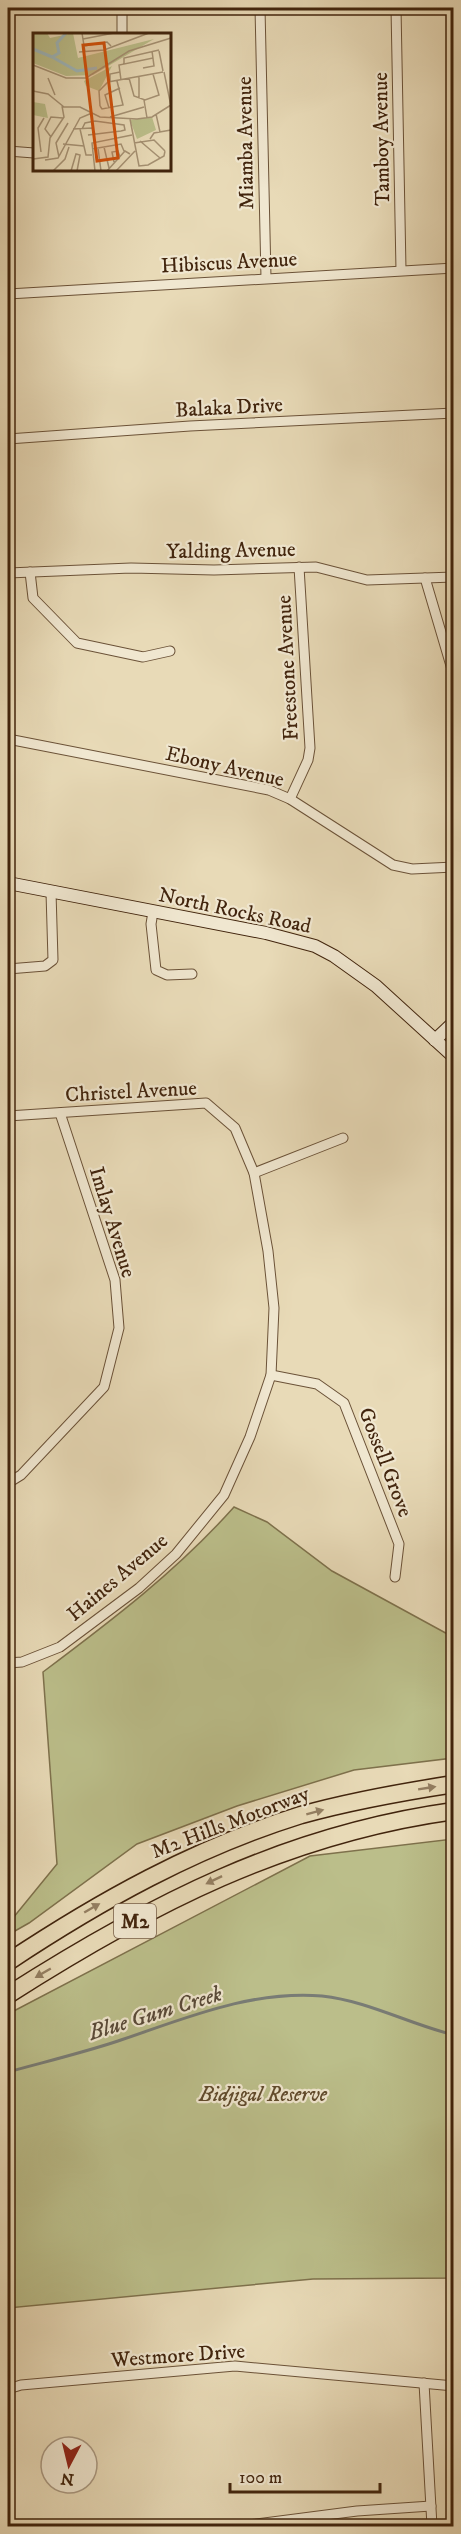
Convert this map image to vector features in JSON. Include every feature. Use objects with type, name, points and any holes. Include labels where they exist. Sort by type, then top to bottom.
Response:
[{"type":"highway","name":"M2 Hills Motorway","points":[[8,1962],[116,1894],[200,1853],[320,1810],[401,1792],[453,1784]]},
{"type":"highway","name":"M2","points":[[8,1995],[176,1899],[268,1857],[346,1831],[453,1811]]},
{"type":"main road","name":"North Rocks Road","points":[[8,883],[287,937],[315,946],[334,956],[376,986],[453,1057]]},
{"type":"main road","points":[[435,1040],[453,1022]]},
{"type":"street","points":[[122,8],[122,33]]},
{"type":"street","name":"Miamba Avenue","points":[[260,8],[266,278]]},
{"type":"street","name":"Tamboy Avenue","points":[[396,8],[401,270]]},
{"type":"street","points":[[8,151],[33,153]]},
{"type":"street","name":"Hibiscus Avenue","points":[[8,294],[453,268]]},
{"type":"street","name":"Balaka Drive","points":[[8,440],[190,426],[453,413]]},
{"type":"street","name":"Freestone Avenue","points":[[290,799],[304,769],[310,748],[299,567]]},
{"type":"street","name":"Yalding Avenue","points":[[8,573],[131,568],[214,570],[316,567],[367,580],[453,577]]},
{"type":"street","points":[[30,572],[33,598],[77,643],[143,657],[170,651]]},
{"type":"street","points":[[425,578],[453,676]]},
{"type":"street","name":"Ebony Avenue","points":[[8,739],[269,790],[290,799],[393,865],[412,870],[453,867]]},
{"type":"street","points":[[8,969],[45,966],[53,960],[51,892]]},
{"type":"street","points":[[153,912],[151,924],[156,970],[167,975],[192,974]]},
{"type":"street","name":"Christel Avenue","points":[[8,1116],[207,1103],[235,1128],[254,1173]]},
{"type":"street","name":"Imlay Avenue","points":[[8,1483],[21,1475],[104,1387],[119,1328],[115,1280],[60,1113]]},
{"type":"street","points":[[254,1173],[343,1138]]},
{"type":"street","name":"Haines Avenue","points":[[8,1663],[22,1662],[60,1647],[139,1588],[176,1554],[224,1495],[250,1437],[271,1375],[274,1308],[254,1173]]},
{"type":"street","name":"Gossell Grove","points":[[271,1375],[317,1384],[344,1403],[399,1544],[396,1577]]},
{"type":"street","name":"Westmore Drive","points":[[8,2390],[21,2385],[235,2366],[453,2386]]},
{"type":"street","points":[[424,2383],[432,2526]]},
{"type":"street","points":[[241,2526],[357,2511],[430,2506]]},
{"type":"green space","points":[[234,1507],[267,1522],[332,1571],[453,1637],[453,1758],[354,1770],[237,1806],[137,1844],[29,1923],[8,1935],[8,1918],[13,1918],[57,1864],[43,1672],[166,1574],[190,1553]]},
{"type":"green space","name":"Bidjigal Reserve","points":[[453,1839],[453,2278],[313,2279],[8,2308],[8,2014],[310,1856]]},
{"type":"waterway","name":"Blue Gum Creek","points":[[8,2072],[104,2045],[218,2008],[269,1997],[295,1995],[339,1999],[454,2035]]}]
